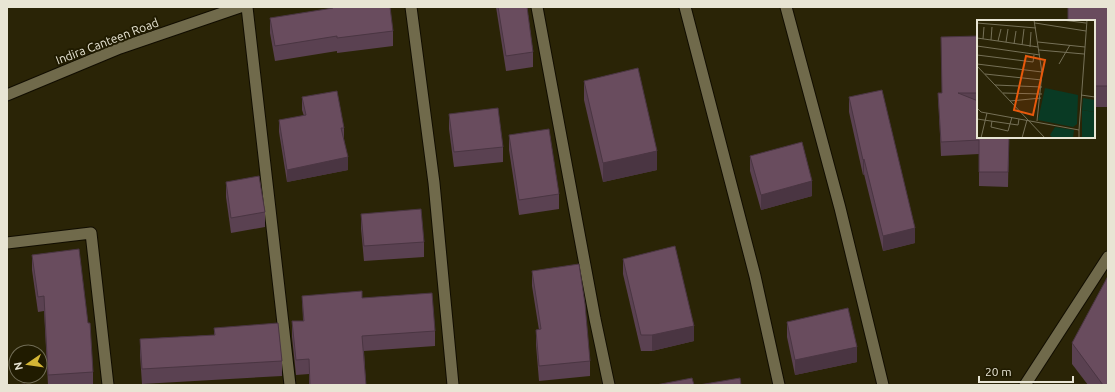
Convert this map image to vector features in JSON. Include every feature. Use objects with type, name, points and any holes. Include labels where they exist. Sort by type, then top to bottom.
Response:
[{"type":"street","name":"Indira Canteen Road","points":[[7,95],[120,48],[240,7]]},
{"type":"street","points":[[246,7],[290,385]]},
{"type":"street","points":[[411,7],[434,183],[454,385]]},
{"type":"street","points":[[537,7],[595,319],[609,385]]},
{"type":"street","points":[[685,7],[755,276],[780,385]]},
{"type":"street","points":[[786,7],[840,208],[883,385]]},
{"type":"street","points":[[7,243],[91,234],[108,385]]},
{"type":"street","points":[[1025,385],[1108,257]]},
{"type":"building","points":[[333,7],[390,7],[393,31],[337,38],[337,36],[275,46],[270,18]]},
{"type":"building","points":[[498,7],[527,7],[533,52],[506,56]]},
{"type":"building","points":[[1068,7],[1108,7],[1108,86],[1095,86],[1095,20],[1068,20]]},
{"type":"building","points":[[977,36],[977,93],[958,93],[977,101],[977,138],[1009,138],[1008,172],[979,172],[979,140],[941,142],[938,93],[942,93],[941,37]]},
{"type":"building","points":[[638,68],[657,151],[603,163],[584,81]]},
{"type":"building","points":[[882,90],[915,228],[883,236],[864,159],[863,160],[849,97]]},
{"type":"building","points":[[337,91],[344,128],[341,128],[348,157],[287,170],[279,120],[306,115],[302,97]]},
{"type":"building","points":[[498,108],[503,147],[454,152],[449,114]]},
{"type":"building","points":[[549,129],[559,194],[519,200],[509,135]]},
{"type":"building","points":[[802,142],[812,181],[761,195],[750,156]]},
{"type":"building","points":[[259,176],[265,212],[231,218],[226,182]]},
{"type":"building","points":[[421,209],[424,242],[364,246],[361,214]]},
{"type":"building","points":[[675,246],[694,326],[652,335],[641,335],[623,259]]},
{"type":"building","points":[[79,249],[88,323],[90,323],[93,372],[48,375],[48,344],[46,344],[44,296],[38,297],[32,255]]},
{"type":"building","points":[[579,264],[585,304],[590,361],[539,366],[536,330],[541,329],[532,271]]},
{"type":"building","points":[[1108,276],[1108,385],[1103,385],[1072,343]]},
{"type":"building","points":[[362,291],[362,298],[432,293],[435,331],[362,336],[366,385],[310,385],[309,359],[296,360],[292,321],[304,321],[302,296]]},
{"type":"building","points":[[848,308],[857,347],[795,360],[787,322]]},
{"type":"building","points":[[278,323],[282,361],[142,369],[140,339],[215,335],[214,328]]},
{"type":"building","points":[[692,378],[694,385],[656,385]]},
{"type":"building","points":[[740,378],[741,385],[699,385]]}]
